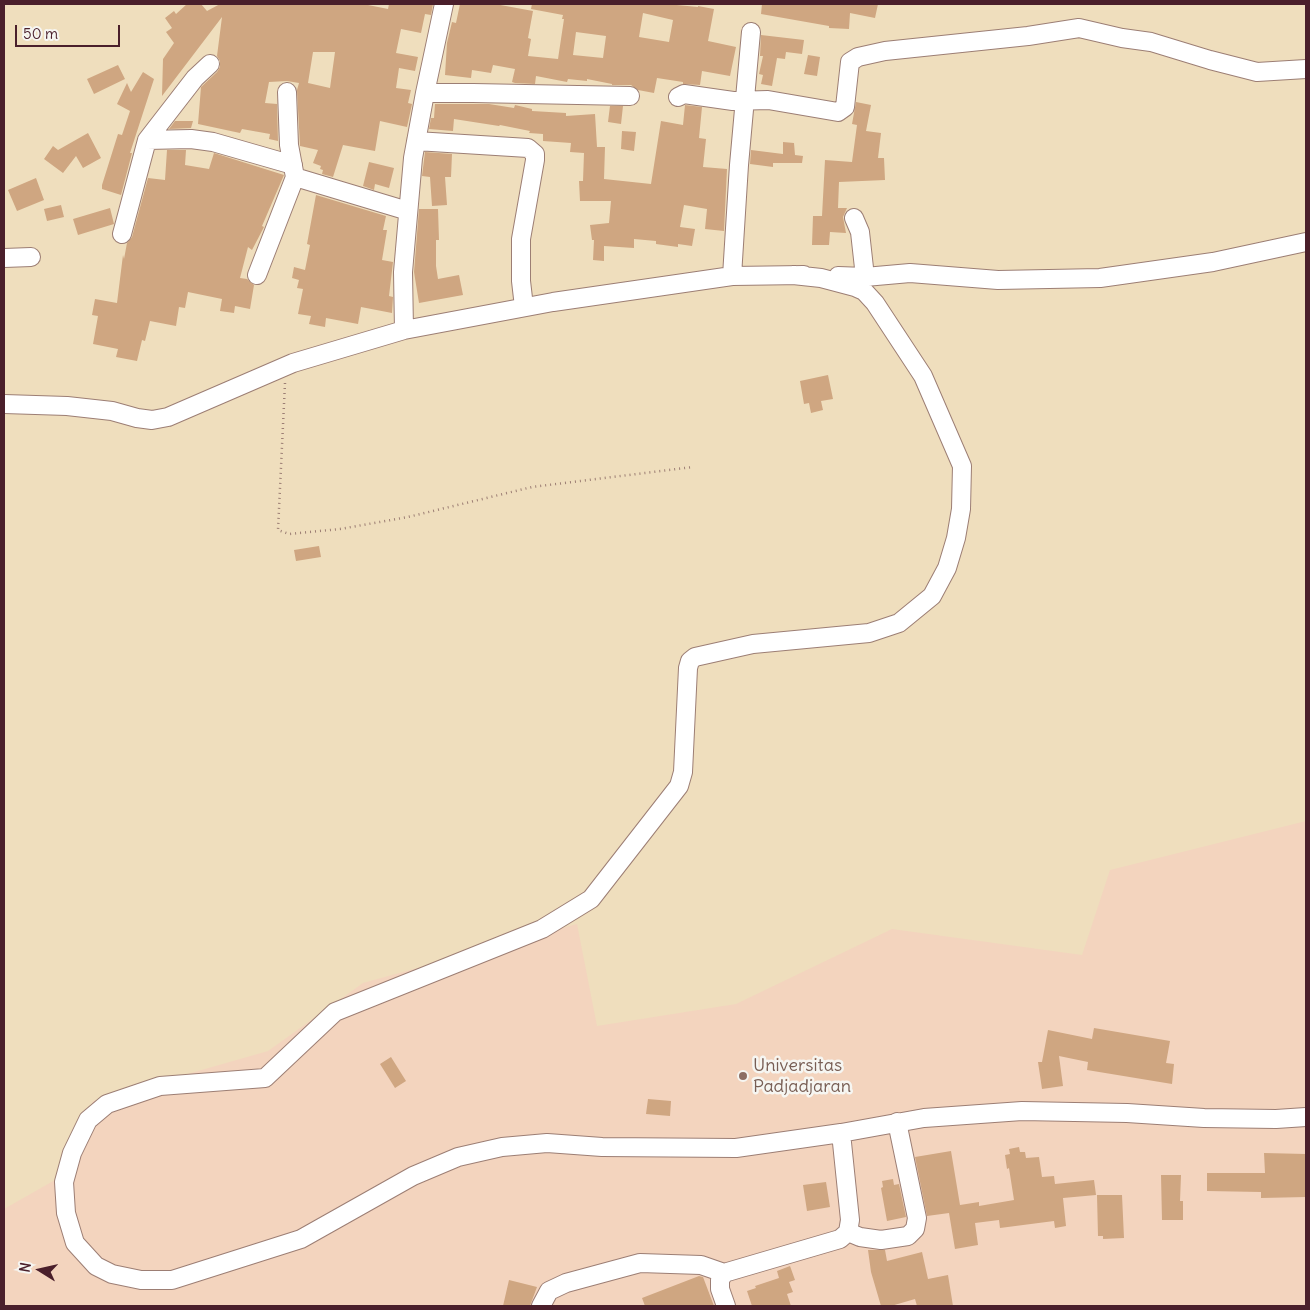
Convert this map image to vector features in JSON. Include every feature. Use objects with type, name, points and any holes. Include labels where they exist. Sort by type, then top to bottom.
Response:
[{"type":"street","points":[[404,330],[402,272],[416,141],[444,4]]},
{"type":"street","points":[[678,97],[684,94],[733,101],[768,100],[838,112],[845,107],[850,62],[858,57],[885,51],[1028,36],[1079,28],[1150,42],[1257,72],[1306,69]]},
{"type":"street","points":[[732,276],[739,165],[751,32]]},
{"type":"street","points":[[122,234],[147,140],[195,78],[210,64]]},
{"type":"street","points":[[257,275],[294,171],[289,146],[287,92]]},
{"type":"street","points":[[425,93],[630,96]]},
{"type":"street","points":[[147,140],[213,142],[408,211]]},
{"type":"street","points":[[416,141],[528,148],[535,154],[521,239],[521,281],[524,307]]},
{"type":"street","points":[[854,218],[860,232],[865,277]]},
{"type":"street","points":[[4,404],[67,406],[112,411],[152,420],[177,414],[286,366],[404,330],[524,307],[732,276],[865,277],[910,273],[998,280],[1100,278],[1213,262],[1306,242]]},
{"type":"street","points":[[4,258],[30,258]]},
{"type":"street","points":[[793,275],[821,278],[864,291],[875,303],[924,376],[962,466],[961,510],[956,538],[946,568],[932,596],[899,623],[869,633],[753,644],[695,657],[690,661],[688,668],[682,772],[679,786],[591,899],[542,929],[335,1012],[265,1078],[160,1086],[108,1104],[88,1120],[72,1153],[64,1182],[66,1213],[75,1243],[96,1266],[112,1274],[141,1280],[172,1280],[301,1239],[413,1176],[458,1157],[502,1147],[547,1143],[602,1147],[736,1148],[841,1133],[924,1118],[1022,1111],[1127,1113],[1204,1118],[1276,1119],[1306,1117]]},
{"type":"street","points":[[848,1232],[860,1237],[880,1240],[908,1236],[915,1230],[917,1218],[897,1122]]},
{"type":"street","points":[[541,1306],[549,1291],[566,1283],[640,1263],[701,1265],[724,1273],[840,1239],[848,1232],[850,1220],[841,1133]]},
{"type":"street","points":[[724,1273],[720,1280],[720,1289],[726,1306]]},
{"type":"path","points":[[286,366],[278,530],[289,534],[408,517],[532,487],[694,466]]},
{"type":"shaded area","name":"Universitas Padjadjaran","points":[[1306,821],[1306,1306],[4,1306],[4,1209],[55,1180],[93,1101],[268,1051],[363,983],[577,924],[597,1026],[736,1004],[892,929],[1082,955],[1110,870]]},
{"type":"building","points":[[187,4],[201,4],[207,11],[220,4],[363,4],[388,9],[389,4],[433,4],[431,15],[425,14],[421,33],[401,29],[396,53],[418,57],[415,71],[399,68],[396,88],[411,90],[408,103],[412,104],[407,127],[380,121],[375,151],[343,145],[333,177],[322,174],[321,166],[313,163],[318,150],[300,146],[297,90],[299,83],[287,81],[269,82],[265,103],[277,104],[278,141],[269,139],[270,134],[242,129],[240,133],[198,124],[201,87],[220,67],[220,61],[217,56],[222,17],[162,96],[163,59],[174,43],[166,32],[172,28],[165,18],[174,11],[176,14]],"holes":[[[313,52],[335,52],[330,88],[308,83]]]},
{"type":"building","points":[[460,4],[495,4],[533,11],[528,38],[531,39],[528,56],[558,59],[563,15],[531,9],[532,4],[666,4],[698,6],[714,9],[708,41],[736,47],[730,76],[702,71],[700,85],[683,84],[683,82],[657,78],[654,93],[638,90],[631,85],[612,85],[587,79],[587,81],[568,79],[567,82],[536,76],[535,84],[515,83],[512,82],[515,69],[493,65],[491,73],[472,70],[471,78],[445,75],[447,43],[452,22],[456,23]],"holes":[[[643,13],[673,20],[669,42],[639,37]],[[576,32],[606,36],[603,58],[573,55]]]},
{"type":"building","points":[[762,4],[878,4],[875,18],[850,13],[849,29],[829,28],[829,26],[761,14]]},
{"type":"building","points":[[761,35],[804,40],[802,54],[786,52],[785,59],[777,58],[772,86],[761,84],[763,75],[759,74],[763,56],[760,56]]},
{"type":"building","points":[[808,55],[820,57],[817,76],[804,74]]},
{"type":"building","points":[[118,65],[125,79],[94,94],[87,79]]},
{"type":"building","points":[[143,72],[154,79],[130,153],[132,153],[121,195],[102,189],[102,185],[118,134],[122,135],[130,111],[117,104],[127,83],[131,92]]},
{"type":"building","points":[[856,102],[871,105],[866,131],[881,133],[878,158],[884,158],[885,180],[839,182],[838,208],[847,208],[843,217],[846,233],[830,232],[829,245],[812,245],[813,216],[822,216],[825,160],[852,162],[857,125],[852,124]]},
{"type":"building","points":[[435,104],[489,104],[514,108],[515,105],[532,109],[532,111],[566,113],[566,116],[595,114],[597,147],[605,147],[604,179],[651,184],[661,121],[683,125],[685,105],[702,107],[699,138],[706,139],[703,167],[727,169],[724,231],[705,229],[707,209],[684,205],[680,227],[695,229],[692,246],[678,244],[678,247],[656,244],[656,241],[634,239],[634,248],[604,246],[604,261],[593,260],[594,240],[592,240],[590,225],[609,223],[611,201],[580,201],[579,181],[583,181],[584,153],[570,152],[571,143],[543,141],[543,134],[529,133],[530,131],[500,125],[454,119],[453,131],[429,129],[431,118],[434,118]]},
{"type":"building","points":[[610,106],[623,106],[621,124],[608,122]]},
{"type":"building","points":[[175,121],[193,121],[191,128],[169,129]]},
{"type":"building","points":[[622,131],[636,132],[634,151],[621,149]]},
{"type":"building","points":[[88,133],[101,158],[83,168],[76,156],[63,173],[44,159],[53,146],[58,150]]},
{"type":"building","points":[[783,142],[794,143],[795,155],[803,156],[802,163],[773,163],[773,167],[750,164],[751,150],[783,154]]},
{"type":"building","points":[[167,150],[186,150],[185,165],[209,169],[214,153],[284,175],[262,226],[264,227],[252,250],[248,247],[240,278],[247,279],[254,285],[250,309],[235,306],[234,313],[220,311],[222,299],[188,292],[185,308],[179,307],[176,326],[150,321],[145,341],[142,340],[137,361],[116,357],[118,349],[93,344],[98,316],[92,315],[95,299],[117,303],[123,255],[124,259],[127,243],[132,237],[148,178],[165,180]]},
{"type":"building","points":[[425,152],[452,154],[451,177],[445,177],[447,205],[432,206],[430,177],[422,176]]},
{"type":"building","points":[[369,162],[394,168],[389,188],[375,184],[374,190],[363,186]]},
{"type":"building","points":[[36,178],[44,200],[17,211],[8,190]]},
{"type":"building","points":[[316,195],[386,216],[383,230],[387,230],[382,260],[393,262],[389,296],[393,297],[392,313],[361,307],[358,324],[326,318],[325,327],[309,324],[311,316],[298,314],[303,289],[297,288],[299,280],[292,278],[294,267],[305,270],[310,245],[307,244]]},
{"type":"building","points":[[61,205],[64,217],[47,221],[44,209]]},
{"type":"building","points":[[110,208],[114,224],[78,235],[73,219]]},
{"type":"building","points":[[419,209],[438,209],[439,240],[436,240],[436,266],[438,279],[459,275],[463,295],[419,303],[414,272]]},
{"type":"building","points":[[828,375],[833,399],[821,401],[823,410],[811,413],[809,403],[804,404],[800,381]]},
{"type":"building","points":[[319,546],[321,557],[296,561],[294,550]]},
{"type":"building","points":[[1094,1028],[1170,1041],[1166,1063],[1174,1064],[1172,1084],[1087,1070],[1088,1062],[1059,1056],[1063,1086],[1042,1089],[1038,1062],[1042,1062],[1048,1030],[1092,1039]]},
{"type":"building","points":[[391,1057],[406,1081],[395,1088],[380,1064]]},
{"type":"building","points":[[648,1099],[671,1101],[670,1116],[646,1114]]},
{"type":"building","points":[[1019,1147],[1020,1152],[1025,1152],[1026,1158],[1039,1157],[1042,1177],[1054,1176],[1055,1184],[1094,1180],[1096,1195],[1063,1198],[1066,1226],[1055,1228],[1054,1221],[1000,1228],[999,1220],[975,1223],[978,1245],[955,1249],[949,1213],[927,1216],[915,1157],[951,1151],[960,1205],[979,1202],[979,1206],[1014,1200],[1005,1155],[1010,1154],[1009,1149]]},
{"type":"building","points":[[1264,1153],[1306,1154],[1306,1197],[1261,1198],[1261,1192],[1207,1191],[1207,1173],[1265,1173]]},
{"type":"building","points":[[1161,1175],[1181,1175],[1180,1201],[1183,1201],[1183,1220],[1162,1220]]},
{"type":"building","points":[[893,1179],[894,1185],[899,1184],[906,1217],[887,1221],[881,1188],[883,1187],[882,1181]]},
{"type":"building","points":[[826,1182],[830,1207],[807,1211],[803,1185]]},
{"type":"building","points":[[1097,1195],[1122,1195],[1124,1238],[1103,1239],[1103,1236],[1098,1236]]},
{"type":"building","points":[[868,1250],[885,1250],[887,1261],[922,1252],[928,1279],[948,1275],[953,1306],[917,1306],[915,1299],[891,1306],[881,1306],[871,1272]]},
{"type":"building","points":[[790,1266],[795,1280],[789,1282],[793,1292],[787,1294],[791,1306],[752,1306],[747,1291],[756,1288],[755,1286],[779,1278],[777,1271]]},
{"type":"building","points":[[699,1276],[703,1277],[714,1306],[645,1306],[642,1298]]},
{"type":"building","points":[[509,1280],[537,1287],[530,1306],[503,1306]]},
{"type":"place","name":"Universitas Padjadjaran","points":[[743,1076]]}]
